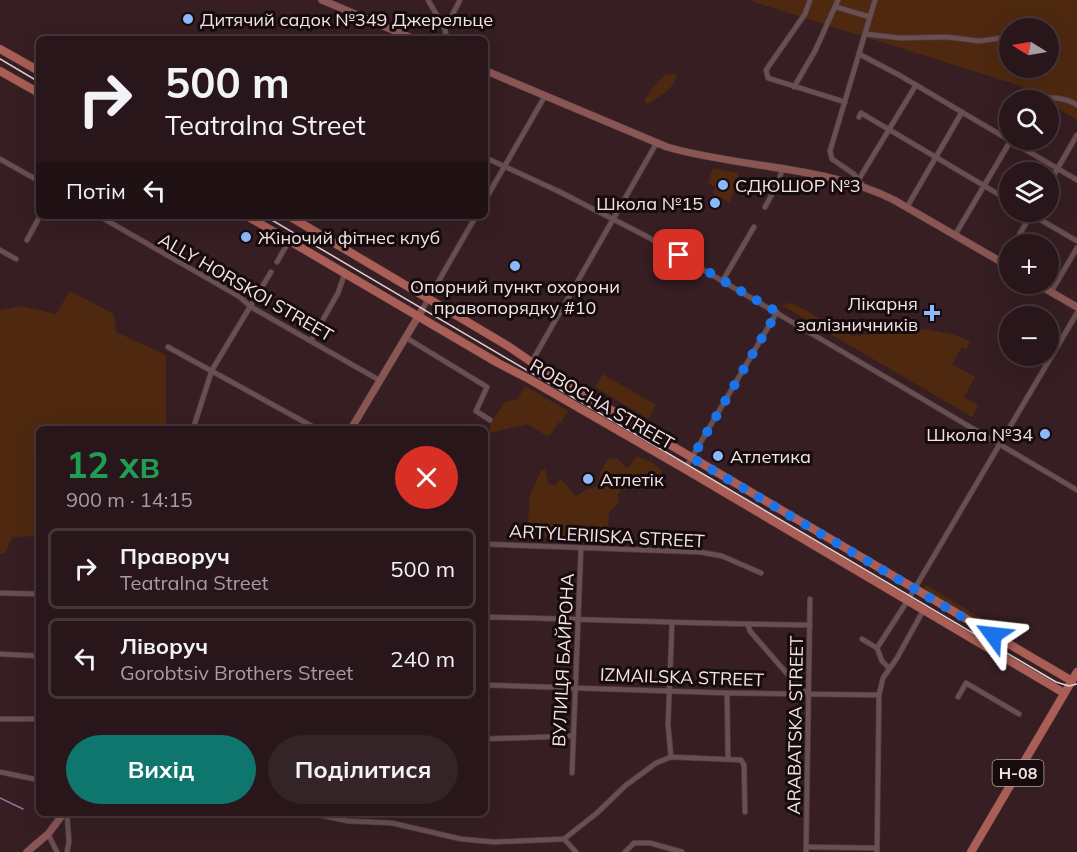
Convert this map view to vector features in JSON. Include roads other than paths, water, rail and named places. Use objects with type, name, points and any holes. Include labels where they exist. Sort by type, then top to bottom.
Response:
[{"type":"main road","points":[[0,49],[36,69]]},
{"type":"main road","points":[[0,71],[36,91]]},
{"type":"main road","name":"ROBOCHA STREET","points":[[252,219],[420,313],[498,363],[685,469],[1064,693]]},
{"type":"main road","name":"ROBOCHA STREET","points":[[294,219],[508,346],[531,363],[1071,681]]},
{"type":"main road","name":"Н-08","points":[[971,852],[1077,672]]},
{"type":"street","points":[[322,0],[407,36]]},
{"type":"street","points":[[428,0],[447,27]]},
{"type":"street","points":[[446,36],[447,27],[460,0]]},
{"type":"street","points":[[810,0],[805,14],[766,70],[768,78],[845,102]]},
{"type":"street","points":[[794,87],[815,51],[838,0]]},
{"type":"street","points":[[864,187],[859,179],[832,159],[830,151],[875,0]]},
{"type":"street","points":[[836,7],[870,17]]},
{"type":"street","points":[[865,34],[909,38],[947,37],[979,41],[999,38]]},
{"type":"street","points":[[859,54],[999,134]]},
{"type":"street","points":[[488,72],[656,144],[688,153],[864,187],[907,207],[999,261]]},
{"type":"street","points":[[859,179],[916,85]]},
{"type":"street","points":[[488,195],[545,96]]},
{"type":"street","points":[[1059,100],[1069,101],[1077,105]]},
{"type":"street","points":[[859,117],[861,112],[999,195]]},
{"type":"street","points":[[907,207],[962,112]]},
{"type":"street","points":[[1059,167],[1077,135]]},
{"type":"street","points":[[531,363],[656,144]]},
{"type":"street","points":[[955,236],[1004,150]]},
{"type":"street","points":[[1027,150],[1046,162]]},
{"type":"street","points":[[0,159],[36,179]]},
{"type":"street","points":[[488,159],[614,218],[1077,490]]},
{"type":"street","points":[[765,207],[782,170]]},
{"type":"street","points":[[1059,170],[1077,180]]},
{"type":"street","points":[[27,240],[38,219]]},
{"type":"street","name":"ALLY HORSKOI STREET","points":[[104,219],[379,380]]},
{"type":"street","points":[[353,426],[474,219]]},
{"type":"street","points":[[1047,222],[1077,241]]},
{"type":"street","points":[[723,280],[753,227]]},
{"type":"street","points":[[277,262],[289,241]]},
{"type":"street","points":[[1059,278],[1077,248]]},
{"type":"street","points":[[0,250],[16,259]]},
{"type":"street","points":[[194,426],[212,369],[271,273]]},
{"type":"street","points":[[311,341],[338,293],[345,273]]},
{"type":"street","points":[[1054,294],[1077,307]]},
{"type":"street","points":[[685,469],[777,312]]},
{"type":"street","points":[[878,648],[1077,313]]},
{"type":"street","points":[[405,337],[487,386],[476,411],[490,420]]},
{"type":"street","points":[[168,347],[212,369],[312,426]]},
{"type":"street","name":"ARTYLERIISKA STREET","points":[[488,544],[700,552],[722,556],[761,573]]},
{"type":"street","name":"ВУЛИЦЯ БАЙРОНА","points":[[572,773],[581,548]]},
{"type":"street","points":[[0,593],[36,594]]},
{"type":"street","name":"ARABATSKA STREET","points":[[807,849],[810,599]]},
{"type":"street","points":[[807,849],[877,850],[879,695],[883,678],[897,658],[924,609]]},
{"type":"street","points":[[488,617],[672,624],[810,625]]},
{"type":"street","points":[[671,757],[668,725],[672,624]]},
{"type":"street","points":[[748,625],[750,631],[796,684],[809,694]]},
{"type":"street","points":[[862,639],[878,648],[882,661],[889,668]]},
{"type":"street","points":[[0,654],[36,656]]},
{"type":"street","points":[[958,697],[966,683],[1019,714]]},
{"type":"street","points":[[982,692],[986,684]]},
{"type":"street","name":"IZMAILSKA STREET","points":[[488,685],[727,693],[879,695]]},
{"type":"street","points":[[727,693],[728,759]]},
{"type":"street","points":[[0,719],[36,719]]},
{"type":"street","points":[[488,740],[572,736]]},
{"type":"street","points":[[324,816],[348,821],[392,823],[461,839],[494,842],[564,839],[597,813],[639,774],[671,757],[741,760],[744,765],[745,812]]},
{"type":"street","points":[[0,772],[36,779]]},
{"type":"street","points":[[27,852],[48,834],[63,816]]},
{"type":"street","points":[[66,816],[69,842],[67,852]]},
{"type":"street","points":[[48,834],[57,852]]},
{"type":"street","points":[[564,839],[576,852]]},
{"type":"street","points":[[625,852],[634,843],[642,842],[682,852]]},
{"type":"waterway","points":[[0,798],[23,809]]},
{"type":"tram line","points":[[0,59],[36,80]]},
{"type":"tram line","points":[[270,219],[1056,682],[1069,686],[1077,684]]},
{"type":"place","name":"Дитячий садок №349 Джерельце","points":[[188,19]]},
{"type":"place","name":"СДЮШОР №3","points":[[723,185]]},
{"type":"place","name":"Школа №15","points":[[715,203]]},
{"type":"place","name":"Жіночий фітнес клуб","points":[[246,237]]},
{"type":"place","name":"Опорний пункт охорони правопорядку #10","points":[[515,266]]},
{"type":"place","name":"Лікарня залізничників","points":[[932,313]]},
{"type":"place","name":"Школа №34","points":[[1045,434]]},
{"type":"place","name":"Атлетика","points":[[718,456]]},
{"type":"place","name":"Атлетік","points":[[588,479]]}]
